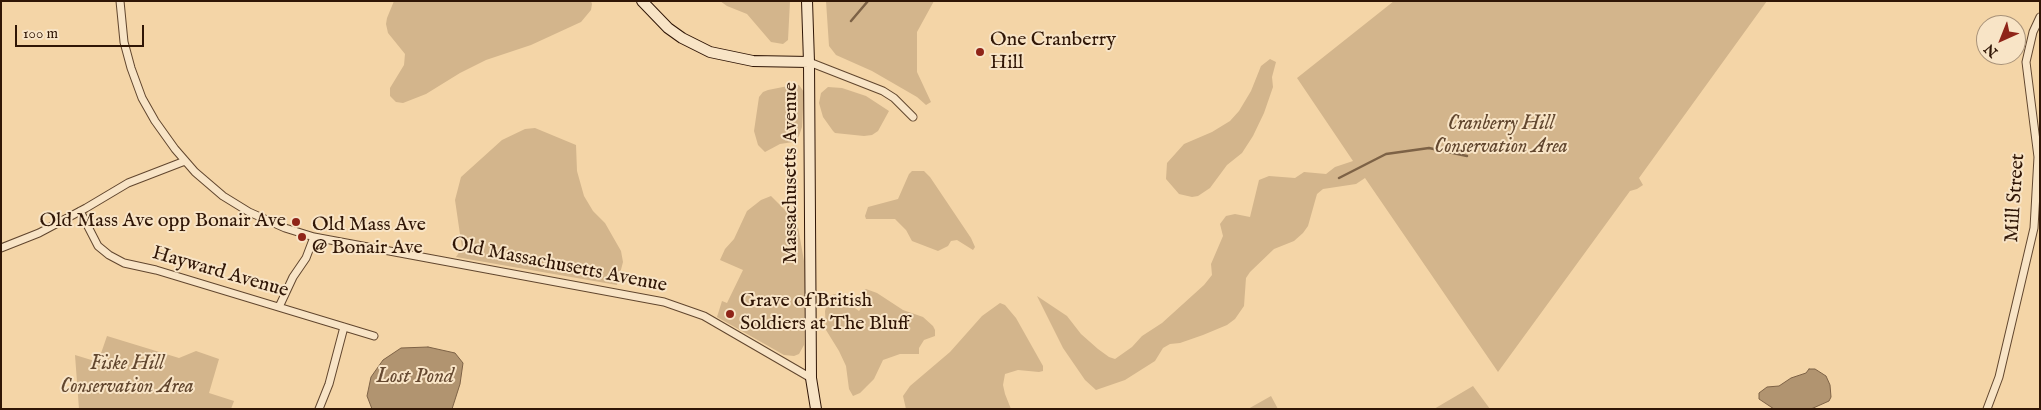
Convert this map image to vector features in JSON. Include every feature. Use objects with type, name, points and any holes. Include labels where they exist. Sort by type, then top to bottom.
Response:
[{"type":"main road","name":"Massachusetts Avenue","points":[[642,1],[668,28],[682,38],[710,52],[753,61],[809,62],[811,378],[816,409]]},
{"type":"main road","points":[[806,1],[809,62]]},
{"type":"street","name":"Old Massachusetts Avenue","points":[[120,1],[126,49],[138,86],[158,127],[185,162],[213,188],[237,206],[279,226],[314,237],[664,302],[710,319],[811,378]]},
{"type":"street","name":"Mill Street","points":[[1988,409],[1999,377],[2034,228],[2038,157],[2026,62],[2032,32],[2040,17]]},
{"type":"street","points":[[809,62],[883,91],[898,102],[913,117]]},
{"type":"street","points":[[1,248],[36,234],[128,183],[185,162]]},
{"type":"street","name":"Hayward Avenue","points":[[80,211],[98,246],[121,262],[156,270],[374,336]]},
{"type":"street","points":[[279,307],[293,277],[306,258],[314,237]]},
{"type":"street","points":[[319,409],[329,384],[344,328]]},
{"type":"green space","points":[[394,1],[591,1],[592,4],[591,10],[581,22],[531,45],[486,60],[460,73],[426,94],[403,103],[396,102],[390,96],[390,88],[404,65],[405,54],[388,33],[386,24]]},
{"type":"green space","points":[[720,1],[790,1],[788,40],[783,44],[771,42],[747,14]]},
{"type":"green space","points":[[826,1],[934,1],[917,32],[917,72],[931,102],[926,105],[917,97],[872,71],[836,55],[829,46]]},
{"type":"green space","name":"Cranberry Hill Conservation Area","points":[[1394,1],[1767,1],[1639,178],[1643,185],[1630,191],[1498,372],[1365,178],[1356,184],[1323,189],[1317,194],[1308,226],[1303,233],[1294,241],[1274,249],[1246,278],[1244,306],[1235,319],[1227,325],[1203,335],[1180,343],[1170,344],[1163,348],[1155,361],[1125,380],[1096,390],[1085,380],[1063,348],[1037,296],[1067,316],[1081,334],[1098,349],[1115,359],[1132,347],[1142,336],[1162,323],[1204,285],[1212,275],[1211,264],[1223,236],[1220,224],[1226,216],[1235,214],[1250,217],[1259,180],[1269,176],[1295,178],[1304,172],[1326,174],[1335,167],[1353,161],[1297,78]]},
{"type":"green space","points":[[1270,59],[1276,62],[1272,77],[1273,87],[1264,113],[1242,153],[1227,165],[1210,188],[1198,196],[1192,197],[1179,194],[1166,179],[1167,163],[1184,144],[1212,132],[1230,121],[1239,111],[1251,91],[1261,66]]},
{"type":"green space","points":[[799,85],[804,92],[802,127],[799,136],[793,142],[780,144],[765,152],[758,145],[754,131],[759,97],[768,90]]},
{"type":"green space","points":[[828,87],[842,88],[866,96],[889,111],[878,131],[872,135],[864,136],[835,133],[823,117],[819,103],[821,93]]},
{"type":"green space","points":[[535,128],[576,145],[577,171],[584,196],[593,211],[605,223],[621,251],[623,262],[617,285],[456,257],[462,248],[455,200],[461,177],[502,140],[525,129]]},
{"type":"green space","points":[[912,171],[924,171],[930,177],[971,238],[975,247],[973,250],[957,240],[951,241],[948,246],[938,251],[912,241],[906,230],[895,219],[866,219],[868,207],[898,199]]},
{"type":"green space","points":[[771,196],[796,221],[804,261],[804,345],[799,354],[794,356],[784,355],[717,317],[722,301],[727,303],[743,270],[720,260],[725,249],[734,239],[747,211],[761,200]]},
{"type":"green space","points":[[864,290],[877,293],[903,310],[923,317],[933,326],[935,336],[924,340],[919,348],[919,354],[900,354],[883,360],[874,379],[860,393],[853,396],[849,389],[846,366],[826,330],[825,311],[829,296],[835,294],[859,311],[863,306]]},
{"type":"green space","points":[[1000,303],[1005,305],[1016,318],[1043,366],[1043,371],[1039,372],[1018,370],[1005,374],[1003,385],[1011,409],[906,409],[903,396],[910,386],[950,352],[982,316]]},
{"type":"green space","name":"Fiske Hill Conservation Area","points":[[107,336],[179,358],[196,351],[219,359],[209,393],[234,401],[231,409],[79,409],[75,355],[98,362]]},
{"type":"green space","points":[[1473,386],[1490,409],[1434,409]]},
{"type":"green space","points":[[1271,396],[1278,409],[1248,409]]},
{"type":"water","name":"Lost Pond","points":[[428,347],[455,353],[463,363],[460,384],[452,409],[372,409],[367,396],[371,377],[383,360],[401,348]]},
{"type":"water","points":[[1809,369],[1815,369],[1826,376],[1830,385],[1831,397],[1829,401],[1811,409],[1774,409],[1759,399],[1759,393],[1767,387],[1779,386],[1791,378],[1806,373]]},
{"type":"waterway","points":[[851,21],[868,1]]},
{"type":"waterway","points":[[1339,178],[1386,154],[1429,148],[1467,156]]},
{"type":"place","name":"One Cranberry Hill","points":[[980,52]]},
{"type":"place","name":"Old Mass Ave opp Bonair Ave","points":[[296,222]]},
{"type":"place","name":"Old Mass Ave @ Bonair Ave","points":[[302,237]]},
{"type":"place","name":"Grave of British Soldiers at The Bluff","points":[[730,314]]}]
